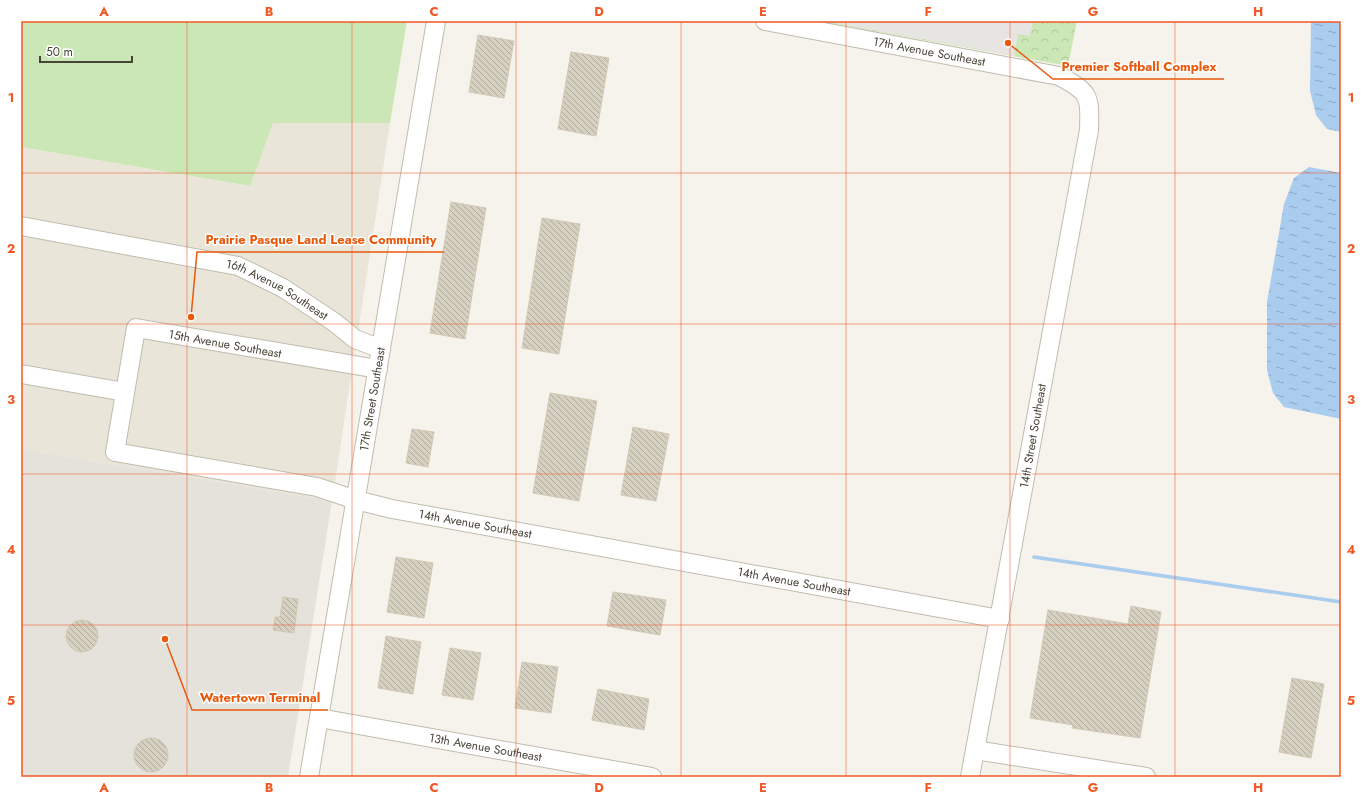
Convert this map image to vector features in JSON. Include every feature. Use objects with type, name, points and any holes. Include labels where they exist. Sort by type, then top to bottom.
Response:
[{"type":"street","name":"17th Street Southeast","points":[[309,777],[436,21]]},
{"type":"street","name":"17th Avenue Southeast","points":[[765,21],[1059,76],[1076,85],[1087,95]]},
{"type":"street","name":"14th Street Southeast","points":[[970,777],[1089,130],[1090,108],[1087,95]]},
{"type":"street","name":"16th Avenue Southeast","points":[[21,226],[238,266],[283,288],[359,341],[382,349]]},
{"type":"street","name":"15th Avenue Southeast","points":[[124,392],[136,328],[378,369]]},
{"type":"street","points":[[21,374],[124,392]]},
{"type":"street","name":"14th Avenue Southeast","points":[[124,392],[115,452],[317,486],[356,500],[392,509],[1000,619]]},
{"type":"street","name":"13th Avenue Southeast","points":[[319,718],[652,777]]},
{"type":"street","points":[[975,750],[1146,777]]},
{"type":"shaded area","points":[[824,21],[1033,21],[1030,36],[1018,34],[1014,56]]},
{"type":"shaded area","points":[[273,123],[390,123],[332,501],[21,449],[21,147],[249,186]]},
{"type":"shaded area","points":[[21,449],[332,501],[288,777],[21,777]]},
{"type":"green space","points":[[21,21],[407,21],[390,123],[273,123],[250,186],[21,147]]},
{"type":"green space","points":[[819,21],[1077,21],[1068,66]]},
{"type":"water","points":[[1311,21],[1341,21],[1341,132],[1327,129],[1316,115],[1310,91]]},
{"type":"water","points":[[1309,167],[1341,173],[1341,419],[1284,407],[1273,393],[1267,370],[1267,302],[1284,204],[1294,178]]},
{"type":"building","points":[[478,35],[514,41],[504,98],[469,92]]},
{"type":"building","points":[[571,52],[609,58],[596,136],[558,129]]},
{"type":"building","points":[[451,202],[486,208],[465,339],[430,333]]},
{"type":"building","points":[[542,218],[580,224],[559,354],[522,348]]},
{"type":"building","points":[[550,393],[597,401],[579,501],[533,493]]},
{"type":"building","points":[[633,427],[669,434],[656,501],[621,495]]},
{"type":"building","points":[[412,429],[434,432],[428,467],[406,463]]},
{"type":"building","points":[[396,557],[433,563],[424,618],[387,612]]},
{"type":"building","points":[[613,592],[666,600],[660,635],[607,626]]},
{"type":"building","points":[[283,597],[298,599],[294,633],[273,630],[275,617],[280,617]]},
{"type":"building","points":[[1131,606],[1161,612],[1140,738],[1072,728],[1073,725],[1030,718],[1048,610],[1128,624]]},
{"type":"building","points":[[82,620],[88,621],[95,627],[98,636],[97,642],[91,649],[82,652],[76,651],[69,645],[66,636],[67,630],[73,623]]},
{"type":"building","points":[[386,636],[421,642],[413,694],[378,688]]},
{"type":"building","points":[[450,648],[481,653],[473,700],[442,695]]},
{"type":"building","points":[[522,662],[558,667],[551,713],[515,708]]},
{"type":"building","points":[[1292,678],[1324,684],[1311,758],[1279,752]]},
{"type":"building","points":[[598,689],[649,699],[644,730],[592,720]]},
{"type":"building","points":[[148,738],[154,738],[158,739],[165,745],[168,755],[167,762],[161,769],[154,772],[148,772],[144,771],[137,765],[134,758],[134,752],[135,748],[141,741]]},
{"type":"waterway","points":[[1034,557],[1341,602]]},
{"type":"place","name":"Premier Softball Complex","points":[[1008,43]]},
{"type":"place","name":"Prairie Pasque Land Lease Community","points":[[191,317]]},
{"type":"place","name":"Watertown Terminal","points":[[165,639]]}]
